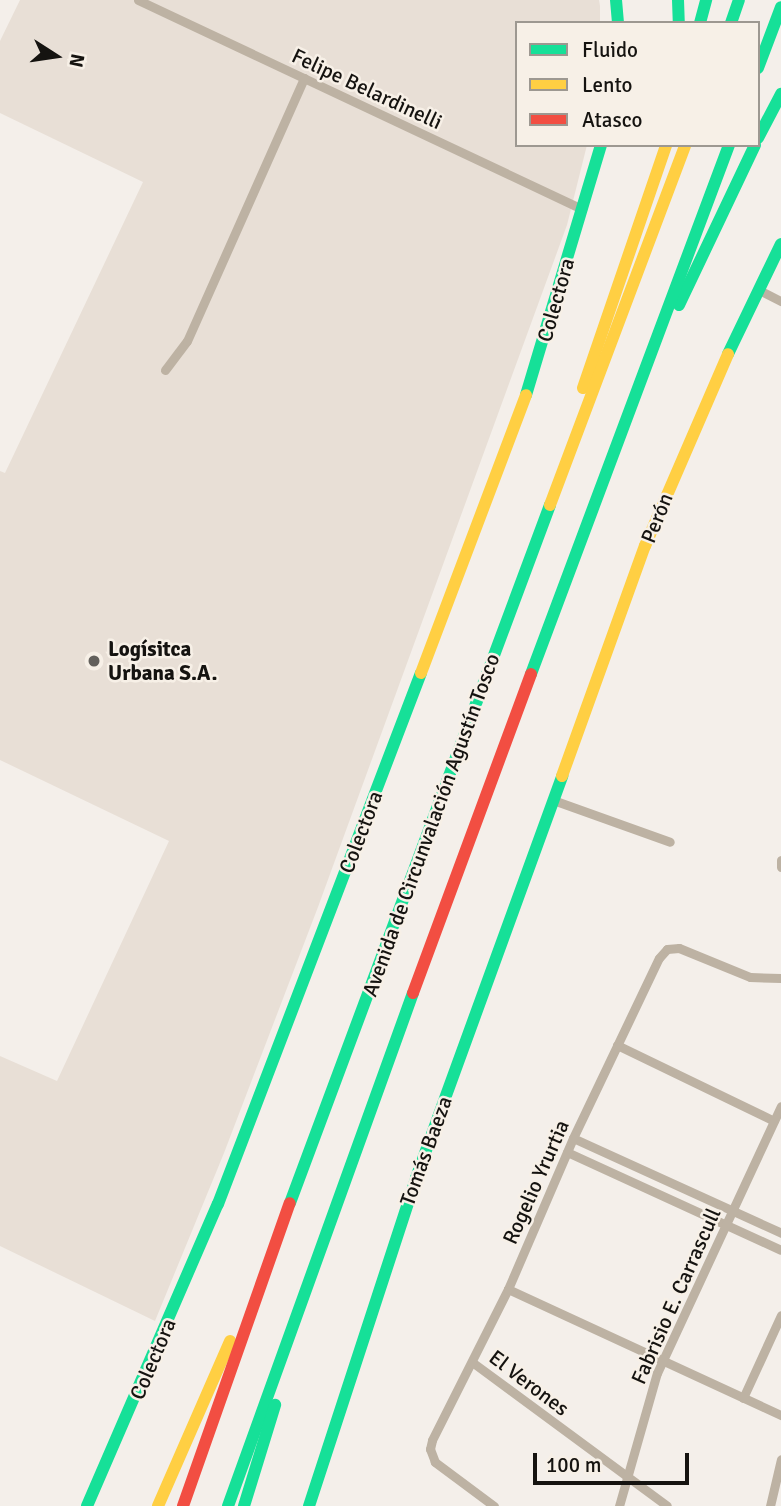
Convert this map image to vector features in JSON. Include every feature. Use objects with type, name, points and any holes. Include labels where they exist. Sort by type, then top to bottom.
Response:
[{"type":"main road","points":[[616,0],[618,21]]},
{"type":"main road","points":[[678,0],[679,21]]},
{"type":"main road","points":[[701,21],[706,0]]},
{"type":"main road","points":[[731,21],[739,0]]},
{"type":"main road","points":[[760,63],[781,8]]},
{"type":"main road","points":[[760,134],[779,99]]},
{"type":"main road","name":"Colectora","points":[[87,1506],[107,1466],[218,1204],[507,449],[536,366],[600,147]]},
{"type":"main road","points":[[544,523],[583,386],[665,147]]},
{"type":"main road","name":"Avenida de Circunvalación Agustín Tosco","points":[[183,1506],[270,1257],[684,147]]},
{"type":"main road","name":"Avenida de Circunvalación Agustín Tosco","points":[[228,1506],[327,1225],[728,147]]},
{"type":"main road","points":[[640,382],[754,147]]},
{"type":"main road","name":"Perón","points":[[553,800],[658,514],[701,411],[781,244]]},
{"type":"main road","name":"Tomás Baeza","points":[[309,1506],[416,1178],[553,800]]},
{"type":"main road","points":[[243,1506],[300,1330],[327,1225]]},
{"type":"main road","points":[[158,1506],[270,1257]]},
{"type":"street","name":"Felipe Belardinelli","points":[[138,0],[582,209]]},
{"type":"street","points":[[165,370],[187,341],[304,78]]},
{"type":"street","points":[[759,290],[781,301]]},
{"type":"street","points":[[553,800],[670,842]]},
{"type":"street","name":"Rogelio Yrurtia","points":[[494,1506],[435,1462],[430,1449],[432,1440],[508,1289],[573,1138],[659,958],[667,949],[679,948],[750,977],[781,978]]},
{"type":"street","points":[[617,1045],[774,1121]]},
{"type":"street","name":"Fabrisio E. Carrascull","points":[[619,1506],[662,1361],[781,1106]]},
{"type":"street","points":[[573,1138],[781,1233]]},
{"type":"street","points":[[567,1152],[781,1250]]},
{"type":"street","points":[[508,1289],[781,1415]]},
{"type":"street","points":[[743,1398],[781,1315]]},
{"type":"street","name":"El Verones","points":[[472,1362],[667,1506]]},
{"type":"street","points":[[771,1506],[781,1459]]},
{"type":"shaded area","points":[[20,0],[599,0],[600,6],[600,21],[515,21],[515,147],[586,147],[567,225],[318,907],[224,1153],[155,1321],[0,1246],[0,1056],[57,1081],[169,841],[0,760],[0,471],[5,473],[143,182],[0,113],[0,41]]},
{"type":"traffic: fast","points":[[616,0],[618,21]]},
{"type":"traffic: fast","points":[[678,0],[679,21]]},
{"type":"traffic: fast","points":[[701,21],[706,0]]},
{"type":"traffic: fast","points":[[732,21],[739,0]]},
{"type":"traffic: fast","points":[[760,63],[781,7]]},
{"type":"traffic: fast","points":[[760,134],[781,94]]},
{"type":"traffic: fast","points":[[526,395],[600,147]]},
{"type":"traffic: fast","points":[[531,674],[728,147]]},
{"type":"traffic: fast","points":[[679,305],[754,147]]},
{"type":"traffic: fast","points":[[728,354],[781,244]]},
{"type":"traffic: fast","points":[[290,1203],[550,505]]},
{"type":"traffic: fast","points":[[87,1506],[218,1204],[421,673]]},
{"type":"traffic: fast","points":[[309,1506],[416,1178],[562,776]]},
{"type":"traffic: fast","points":[[228,1506],[413,993]]},
{"type":"traffic: fast","points":[[244,1506],[275,1405]]},
{"type":"traffic: slow","points":[[583,388],[665,147]]},
{"type":"traffic: slow","points":[[550,505],[684,147]]},
{"type":"traffic: slow","points":[[562,776],[645,546],[728,354]]},
{"type":"traffic: slow","points":[[421,673],[526,395]]},
{"type":"traffic: slow","points":[[158,1506],[230,1341]]},
{"type":"traffic: jam","points":[[413,993],[531,674]]},
{"type":"traffic: jam","points":[[183,1506],[290,1203]]},
{"type":"place","name":"Logísitca Urbana S.A.","points":[[94,661]]}]
